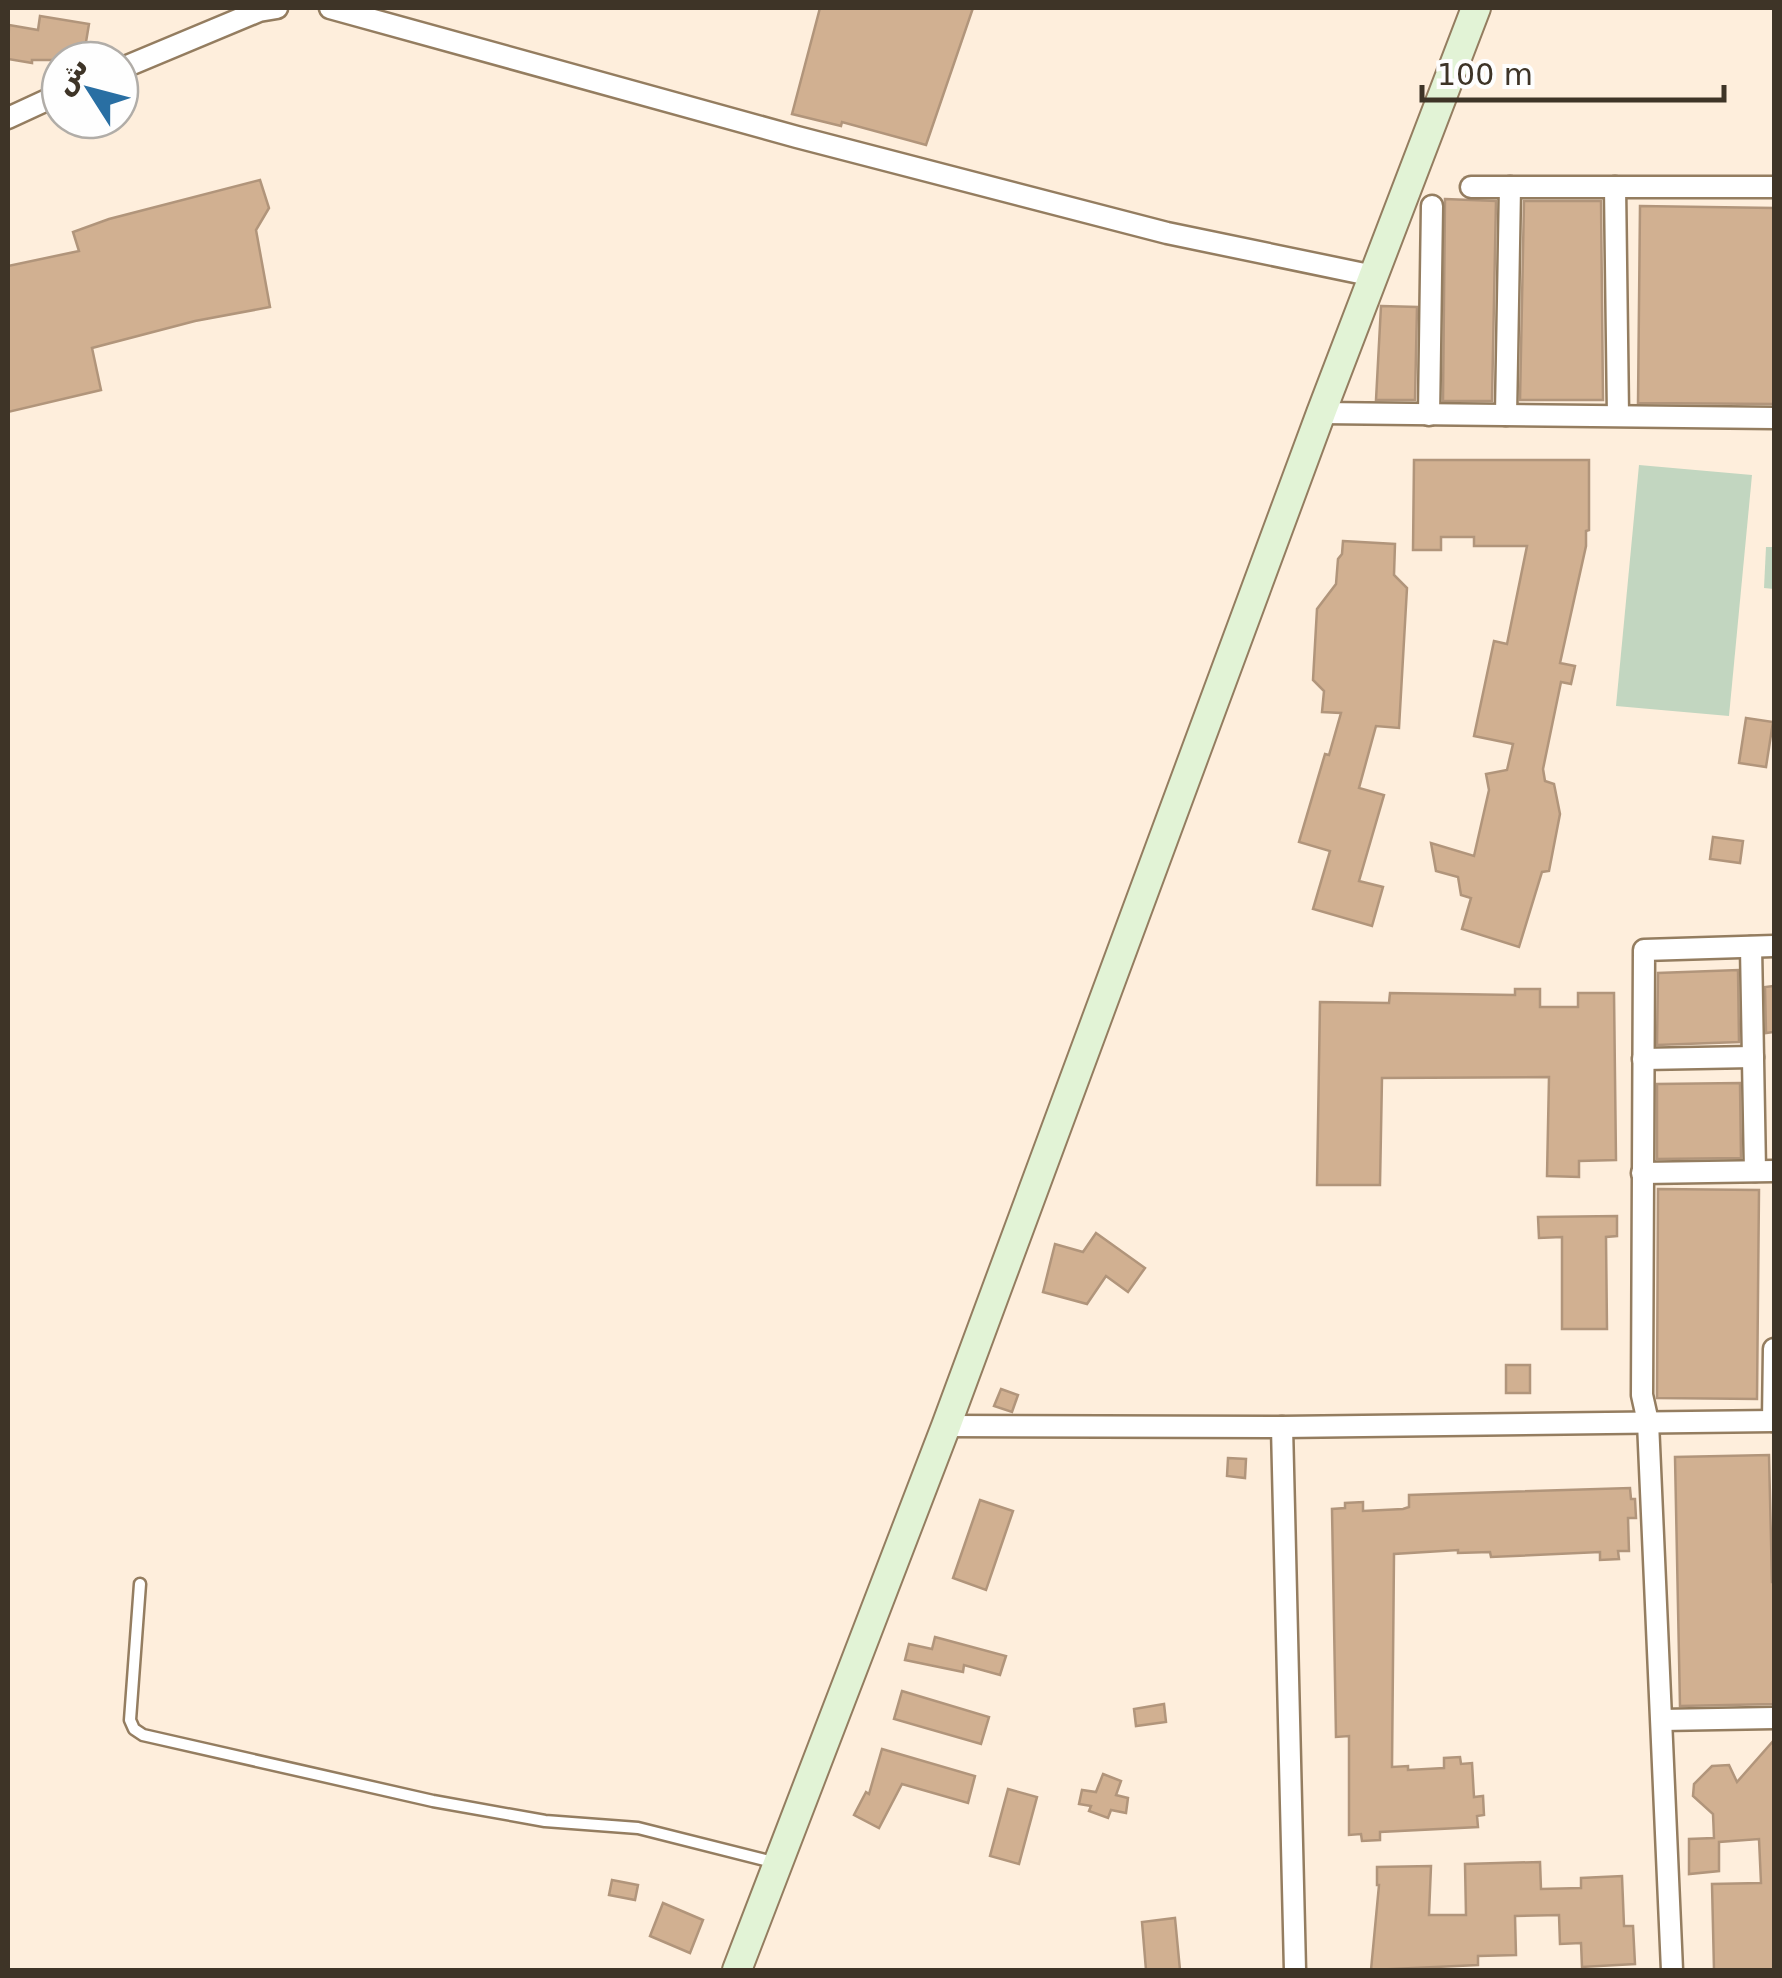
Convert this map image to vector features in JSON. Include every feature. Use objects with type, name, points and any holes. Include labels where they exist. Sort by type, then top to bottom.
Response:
[{"type":"main road","points":[[737,1966],[946,1426],[1321,413],[1476,8]]},
{"type":"street","points":[[140,61],[259,11],[277,8]]},
{"type":"street","points":[[330,8],[796,137],[1167,233],[1374,276]]},
{"type":"street","points":[[8,118],[40,103]]},
{"type":"street","points":[[1471,186],[1774,187]]},
{"type":"street","points":[[1506,416],[1510,187]]},
{"type":"street","points":[[1615,187],[1618,416]]},
{"type":"street","points":[[1429,416],[1432,206]]},
{"type":"street","points":[[1321,413],[1774,418]]},
{"type":"street","points":[[1672,1970],[1648,1422],[1642,1395],[1644,950],[1774,946]]},
{"type":"street","points":[[1642,1174],[1765,1171],[1753,1057],[1750,947]]},
{"type":"street","points":[[1643,1060],[1753,1057]]},
{"type":"street","points":[[946,1426],[1774,1422],[1774,1349]]},
{"type":"street","points":[[1282,1427],[1295,1970]]},
{"type":"street","points":[[1662,1720],[1774,1718]]},
{"type":"lane","points":[[140,1584],[130,1720],[143,1735],[432,1801],[545,1821],[638,1828],[778,1863]]},
{"type":"green space","points":[[1639,465],[1752,475],[1729,716],[1616,706]]},
{"type":"green space","points":[[1766,547],[1774,547],[1774,589],[1764,588]]},
{"type":"building","points":[[820,8],[973,8],[926,145],[842,122],[841,126],[792,114]]},
{"type":"building","points":[[40,16],[89,24],[86,40],[40,40],[40,60],[32,63],[8,59],[9,25],[38,30]]},
{"type":"building","points":[[260,180],[269,208],[256,230],[270,307],[195,321],[92,348],[101,390],[8,412],[8,266],[79,251],[73,232],[109,219]]},
{"type":"building","points":[[1445,199],[1496,201],[1492,401],[1443,401]]},
{"type":"building","points":[[1524,201],[1601,201],[1603,400],[1520,400]]},
{"type":"building","points":[[1640,206],[1774,208],[1774,404],[1638,403]]},
{"type":"building","points":[[1381,306],[1417,307],[1415,400],[1376,400]]},
{"type":"building","points":[[1414,460],[1589,460],[1589,530],[1560,663],[1575,666],[1571,684],[1561,682],[1543,769],[1545,781],[1554,784],[1560,814],[1549,871],[1542,872],[1519,947],[1462,929],[1471,898],[1461,895],[1458,877],[1436,871],[1431,843],[1474,856],[1489,790],[1486,774],[1507,770],[1513,744],[1474,736],[1494,641],[1507,644],[1527,546],[1474,546],[1474,537],[1441,537],[1441,550],[1413,550]]},
{"type":"building","points":[[1343,541],[1395,544],[1394,575],[1407,588],[1399,728],[1376,726],[1359,788],[1384,795],[1359,881],[1383,887],[1372,926],[1313,909],[1330,851],[1299,842],[1341,713],[1322,712],[1324,691],[1313,680],[1317,609],[1336,584]]},
{"type":"building","points":[[1746,718],[1773,722],[1766,767],[1739,763]]},
{"type":"building","points":[[1713,837],[1743,841],[1740,863],[1710,859]]},
{"type":"building","points":[[1738,970],[1739,1042],[1657,1045],[1658,973]]},
{"type":"building","points":[[1774,986],[1774,1032],[1766,1033],[1765,987]]},
{"type":"building","points":[[1515,989],[1540,989],[1540,1007],[1578,1007],[1578,993],[1614,993],[1616,1160],[1579,1161],[1579,1177],[1547,1176],[1549,1077],[1382,1078],[1380,1185],[1317,1185],[1320,1002],[1389,1003],[1390,993],[1515,995]]},
{"type":"building","points":[[1740,1083],[1741,1158],[1657,1159],[1657,1084]]},
{"type":"building","points":[[1658,1189],[1759,1190],[1757,1399],[1657,1398]]},
{"type":"building","points":[[1617,1216],[1617,1236],[1606,1237],[1607,1329],[1562,1329],[1562,1237],[1539,1238],[1538,1217]]},
{"type":"building","points":[[1096,1233],[1145,1268],[1128,1292],[1106,1276],[1087,1304],[1043,1292],[1055,1244],[1083,1252]]},
{"type":"building","points":[[1506,1365],[1530,1365],[1530,1393],[1506,1393]]},
{"type":"building","points":[[1001,1389],[1018,1395],[1012,1412],[994,1406]]},
{"type":"building","points":[[1769,1455],[1774,1704],[1680,1706],[1675,1457]]},
{"type":"building","points":[[1228,1458],[1246,1459],[1245,1478],[1227,1476]]},
{"type":"building","points":[[1630,1488],[1636,1518],[1628,1518],[1629,1551],[1618,1551],[1619,1559],[1600,1560],[1600,1552],[1491,1557],[1490,1552],[1458,1550],[1394,1554],[1392,1767],[1444,1768],[1444,1758],[1460,1757],[1461,1764],[1472,1763],[1474,1797],[1483,1796],[1484,1815],[1477,1816],[1478,1827],[1380,1832],[1380,1840],[1362,1841],[1361,1834],[1349,1835],[1349,1736],[1336,1737],[1332,1509],[1363,1502],[1363,1511],[1403,1509],[1409,1507],[1409,1495]]},
{"type":"building","points":[[980,1500],[1013,1511],[986,1590],[953,1578]]},
{"type":"building","points":[[935,1637],[1006,1656],[1000,1675],[964,1665],[963,1672],[905,1660],[909,1644],[932,1649]]},
{"type":"building","points":[[902,1691],[989,1717],[981,1744],[894,1719]]},
{"type":"building","points":[[1164,1704],[1166,1722],[1136,1726],[1134,1709]]},
{"type":"building","points":[[1774,1740],[1774,1970],[1714,1970],[1712,1884],[1761,1883],[1759,1839],[1719,1842],[1719,1871],[1689,1874],[1689,1839],[1714,1838],[1713,1814],[1693,1796],[1694,1784],[1712,1766],[1729,1765],[1737,1782]]},
{"type":"building","points":[[882,1749],[975,1776],[968,1803],[902,1784],[879,1828],[854,1815],[866,1792],[869,1794]]},
{"type":"building","points":[[1103,1774],[1121,1781],[1116,1795],[1128,1798],[1126,1813],[1111,1810],[1108,1818],[1089,1811],[1091,1806],[1079,1804],[1082,1790],[1096,1792]]},
{"type":"building","points":[[1008,1789],[1037,1797],[1019,1864],[990,1856]]},
{"type":"building","points":[[1540,1862],[1541,1889],[1581,1888],[1581,1878],[1622,1876],[1624,1926],[1633,1926],[1635,1964],[1582,1967],[1581,1943],[1560,1944],[1559,1915],[1515,1916],[1516,1955],[1478,1956],[1478,1965],[1371,1970],[1379,1885],[1377,1867],[1431,1866],[1429,1915],[1466,1915],[1465,1864]]},
{"type":"building","points":[[612,1880],[638,1885],[635,1900],[609,1895]]},
{"type":"building","points":[[663,1903],[703,1920],[690,1953],[650,1936]]},
{"type":"building","points":[[1175,1918],[1180,1970],[1146,1970],[1142,1922]]}]
